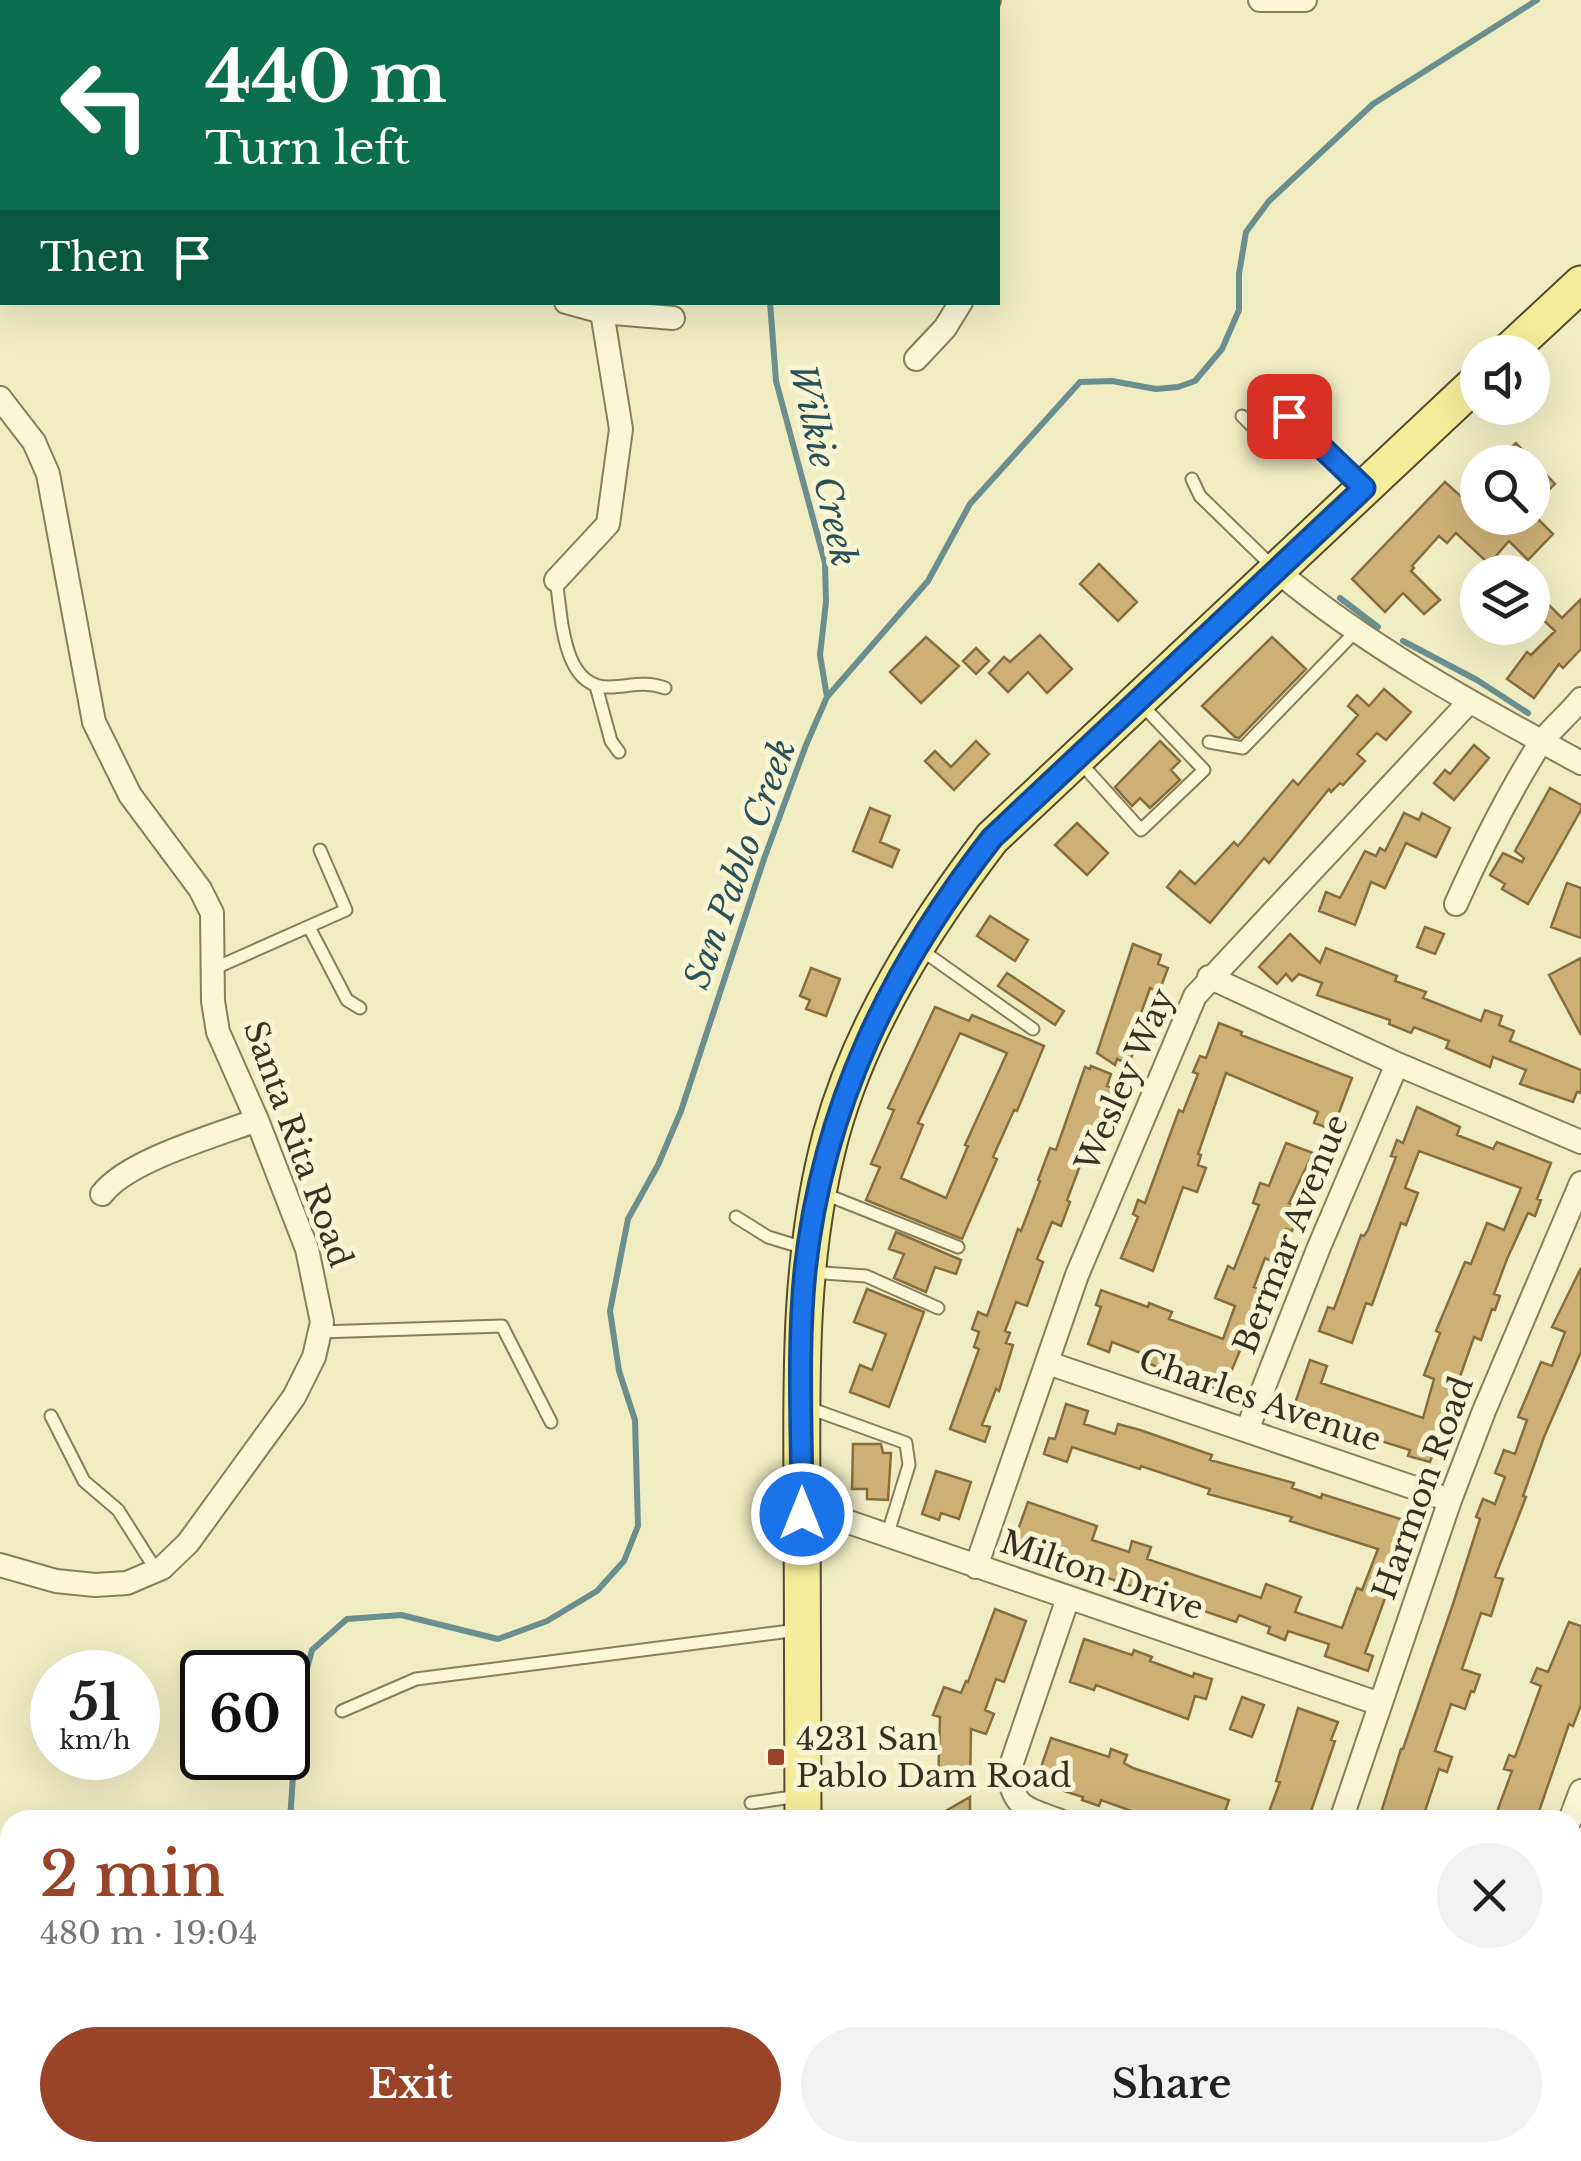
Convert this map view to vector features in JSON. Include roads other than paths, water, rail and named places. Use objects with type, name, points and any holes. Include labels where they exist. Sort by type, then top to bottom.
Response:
[{"type":"main road","points":[[1526,335],[1581,284]]},
{"type":"main road","points":[[803,1808],[801,1406],[807,1260],[818,1191],[850,1079],[878,1014],[952,891],[992,838],[1460,399]]},
{"type":"street","points":[[1260,0],[1305,0]]},
{"type":"street","points":[[916,359],[945,328],[959,305]]},
{"type":"street","points":[[556,580],[608,524],[621,428],[603,307],[674,318]]},
{"type":"street","name":"Santa Rita Road","points":[[0,398],[34,442],[48,474],[94,722],[130,795],[200,889],[212,913],[213,1001],[218,1032],[258,1120],[307,1249],[322,1322],[314,1358],[294,1398],[188,1543],[156,1570],[127,1583],[95,1586],[56,1581],[0,1565]]},
{"type":"street","points":[[1276,570],[1356,632],[1468,702],[1581,763]]},
{"type":"street","points":[[1456,904],[1485,840],[1542,741],[1581,699]]},
{"type":"street","name":"Wesley Way","points":[[976,1566],[1077,1275],[1195,996],[1468,702]]},
{"type":"street","points":[[1209,977],[1396,1064],[1581,1142]]},
{"type":"street","name":"Bermar Avenue","points":[[1248,1430],[1318,1247],[1396,1064]]},
{"type":"street","points":[[102,1194],[114,1178],[138,1166],[258,1120]]},
{"type":"street","name":"Harmon Road","points":[[1343,1810],[1450,1500],[1581,1183]]},
{"type":"street","name":"Charles Avenue","points":[[1048,1363],[1450,1500]]},
{"type":"street","name":"Milton Drive","points":[[802,1514],[838,1518],[1380,1704]]},
{"type":"street","points":[[1030,1810],[1012,1795],[1008,1774],[1068,1598]]},
{"type":"lane","points":[[1242,416],[1265,440],[1289,416],[1364,488]]},
{"type":"lane","points":[[1192,479],[1200,496],[1276,570]]},
{"type":"lane","points":[[556,580],[568,650],[580,675],[596,686],[642,683],[665,688]]},
{"type":"lane","points":[[1208,742],[1242,748],[1356,632]]},
{"type":"lane","points":[[596,686],[611,742],[619,752]]},
{"type":"lane","points":[[1076,758],[1140,830],[1204,770],[1137,700]]},
{"type":"lane","points":[[213,970],[346,910],[320,850]]},
{"type":"lane","points":[[309,927],[346,1000],[360,1008]]},
{"type":"lane","points":[[916,947],[1033,1029]]},
{"type":"lane","points":[[818,1191],[958,1247]]},
{"type":"lane","points":[[736,1216],[807,1260],[866,1276],[938,1308]]},
{"type":"lane","points":[[320,1332],[502,1326],[551,1422]]},
{"type":"lane","points":[[801,1406],[906,1443],[909,1465],[887,1536]]},
{"type":"lane","points":[[51,1416],[84,1481],[118,1510],[156,1570]]},
{"type":"lane","points":[[342,1711],[416,1679],[802,1630]]},
{"type":"lane","points":[[751,1803],[803,1808]]},
{"type":"waterway","name":"San Pablo Creek","points":[[291,1810],[298,1702],[312,1650],[347,1619],[401,1615],[498,1639],[547,1621],[597,1591],[624,1561],[638,1526],[635,1420],[619,1371],[610,1311],[628,1219],[658,1165],[681,1111],[764,859],[827,697],[928,581],[970,504],[1080,382],[1112,381],[1156,389],[1195,381],[1222,349],[1239,310],[1239,274],[1246,232],[1269,201],[1373,104],[1537,0]]},
{"type":"waterway","name":"Wilkie Creek","points":[[770,305],[776,381],[825,563],[826,602],[820,655],[827,697]]},
{"type":"waterway","points":[[1340,598],[1378,627]]},
{"type":"waterway","points":[[1403,641],[1477,680],[1528,713]]},
{"type":"place","name":"4231 San Pablo Dam Road","points":[[776,1757]]}]
